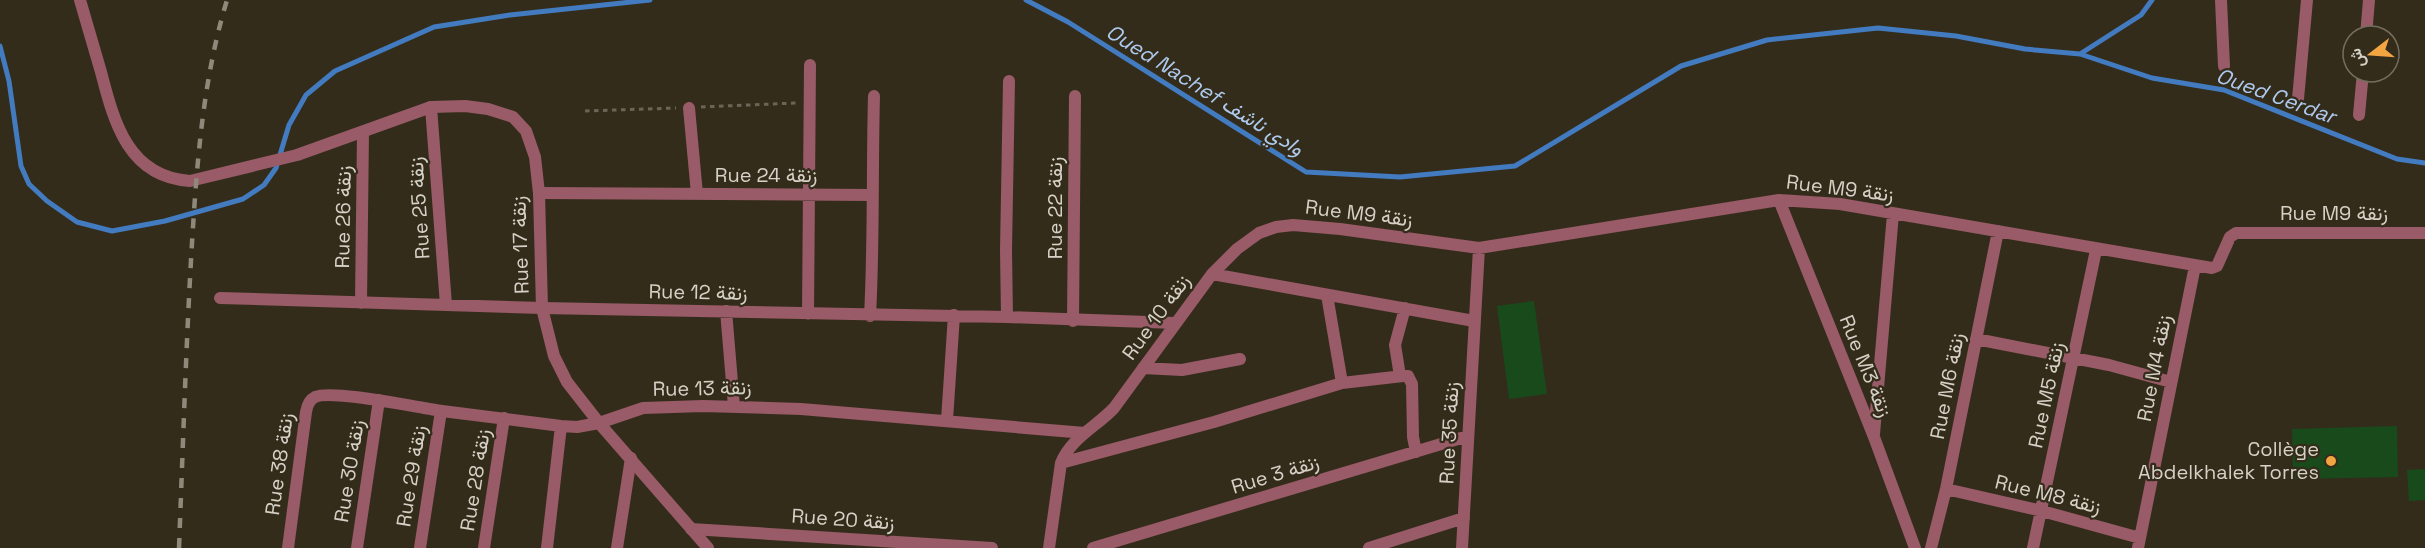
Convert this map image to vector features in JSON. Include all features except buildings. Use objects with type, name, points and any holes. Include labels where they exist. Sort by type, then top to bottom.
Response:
[{"type":"street","name":"Rue 17 زنقة","points":[[80,0],[111,110],[123,138],[148,168],[172,180],[189,181],[297,155],[431,107],[476,107],[503,112],[513,117],[526,131],[531,143],[539,193],[542,308],[554,356],[567,382],[599,423],[708,548]]},
{"type":"street","points":[[2221,0],[2224,66]]},
{"type":"street","points":[[2298,99],[2307,0]]},
{"type":"street","points":[[2367,24],[2369,0]]},
{"type":"street","points":[[808,314],[810,65]]},
{"type":"street","points":[[1007,317],[1009,81]]},
{"type":"street","points":[[2359,115],[2362,84]]},
{"type":"street","points":[[870,316],[873,255],[871,195],[874,96]]},
{"type":"street","name":"Rue 22 زنقة","points":[[1072,321],[1075,96]]},
{"type":"street","name":"Rue 25 زنقة","points":[[431,107],[446,305]]},
{"type":"street","points":[[689,108],[697,194]]},
{"type":"street","name":"Rue 26 زنقة","points":[[362,303],[363,132]]},
{"type":"street","name":"Rue 24 زنقة","points":[[539,193],[871,195]]},
{"type":"street","name":"Rue M9 زنقة","points":[[1212,274],[1237,249],[1259,233],[1276,227],[1293,225],[1340,229],[1479,248],[1779,200],[1840,204],[2194,266],[2216,267],[2230,237],[2236,233],[2425,233]]},
{"type":"street","name":"Rue M3 زنقة","points":[[1779,200],[1874,437],[1915,548]]},
{"type":"street","points":[[1874,437],[1893,214]]},
{"type":"street","name":"Rue M6 زنقة","points":[[1931,548],[1946,489],[1998,231]]},
{"type":"street","name":"Rue 35 زنقة","points":[[1462,548],[1479,248]]},
{"type":"street","name":"Rue M5 زنقة","points":[[2033,548],[2096,250]]},
{"type":"street","name":"Rue M4 زنقة","points":[[2139,543],[2194,266]]},
{"type":"street","name":"Rue 10 زنقة","points":[[1049,548],[1061,463],[1071,445],[1101,422],[1114,408],[1212,274],[1474,321]]},
{"type":"street","points":[[1328,295],[1342,383]]},
{"type":"street","name":"Rue 12 زنقة","points":[[220,298],[870,316],[954,315],[1175,323]]},
{"type":"street","points":[[1400,376],[1395,345],[1405,308]]},
{"type":"street","points":[[726,311],[734,406]]},
{"type":"street","points":[[947,420],[954,315]]},
{"type":"street","points":[[1976,339],[2109,365],[2171,382]]},
{"type":"street","points":[[1143,368],[1182,370],[1240,359]]},
{"type":"street","points":[[1061,463],[1214,422],[1342,383],[1400,376],[1408,376],[1412,384],[1413,437],[1416,452]]},
{"type":"street","name":"Rue 13 زنقة","points":[[324,395],[379,400],[441,411],[577,427],[599,423],[651,407],[734,406],[947,420],[1085,433]]},
{"type":"street","name":"Rue 38 زنقة","points":[[288,548],[306,412],[308,404],[314,397],[324,395]]},
{"type":"street","name":"Rue 30 زنقة","points":[[357,548],[379,400]]},
{"type":"street","name":"Rue 29 زنقة","points":[[420,548],[441,411]]},
{"type":"street","name":"Rue 28 زنقة","points":[[484,548],[504,418]]},
{"type":"street","points":[[547,548],[561,426]]},
{"type":"street","name":"Rue 3 زنقة","points":[[1094,548],[1468,436]]},
{"type":"street","points":[[617,548],[631,458]]},
{"type":"street","name":"Rue M8 زنقة","points":[[1946,489],[2042,511],[2139,543]]},
{"type":"street","points":[[1369,548],[1464,519]]},
{"type":"street","name":"Rue 20 زنقة","points":[[691,528],[992,548]]},
{"type":"green space","points":[[1534,301],[1547,394],[1509,399],[1497,306]]},
{"type":"green space","points":[[2397,426],[2398,477],[2293,479],[2292,429]]},
{"type":"green space","points":[[2425,469],[2425,500],[2409,501],[2407,470]]},
{"type":"waterway","name":"Oued Nachef وادي ناشف","points":[[0,46],[9,81],[21,166],[29,184],[47,201],[77,222],[112,231],[165,221],[243,199],[264,185],[276,168],[289,125],[306,95],[335,71],[434,27],[510,15],[650,0]]},
{"type":"waterway","name":"Oued Nachef وادي ناشف","points":[[1026,0],[1068,22],[1306,172],[1400,177],[1515,166],[1681,66],[1767,40],[1878,28],[1956,36],[2025,49],[2080,54],[2141,15],[2152,0]]},
{"type":"waterway","name":"Oued Cerdar","points":[[2080,54],[2152,78],[2224,90],[2397,159],[2425,163]]},
{"type":"railway","points":[[179,548],[196,182],[202,120],[212,60],[227,0]]},
{"type":"place","name":"Collège Abdelkhalek Torres","points":[[2331,461]]}]
